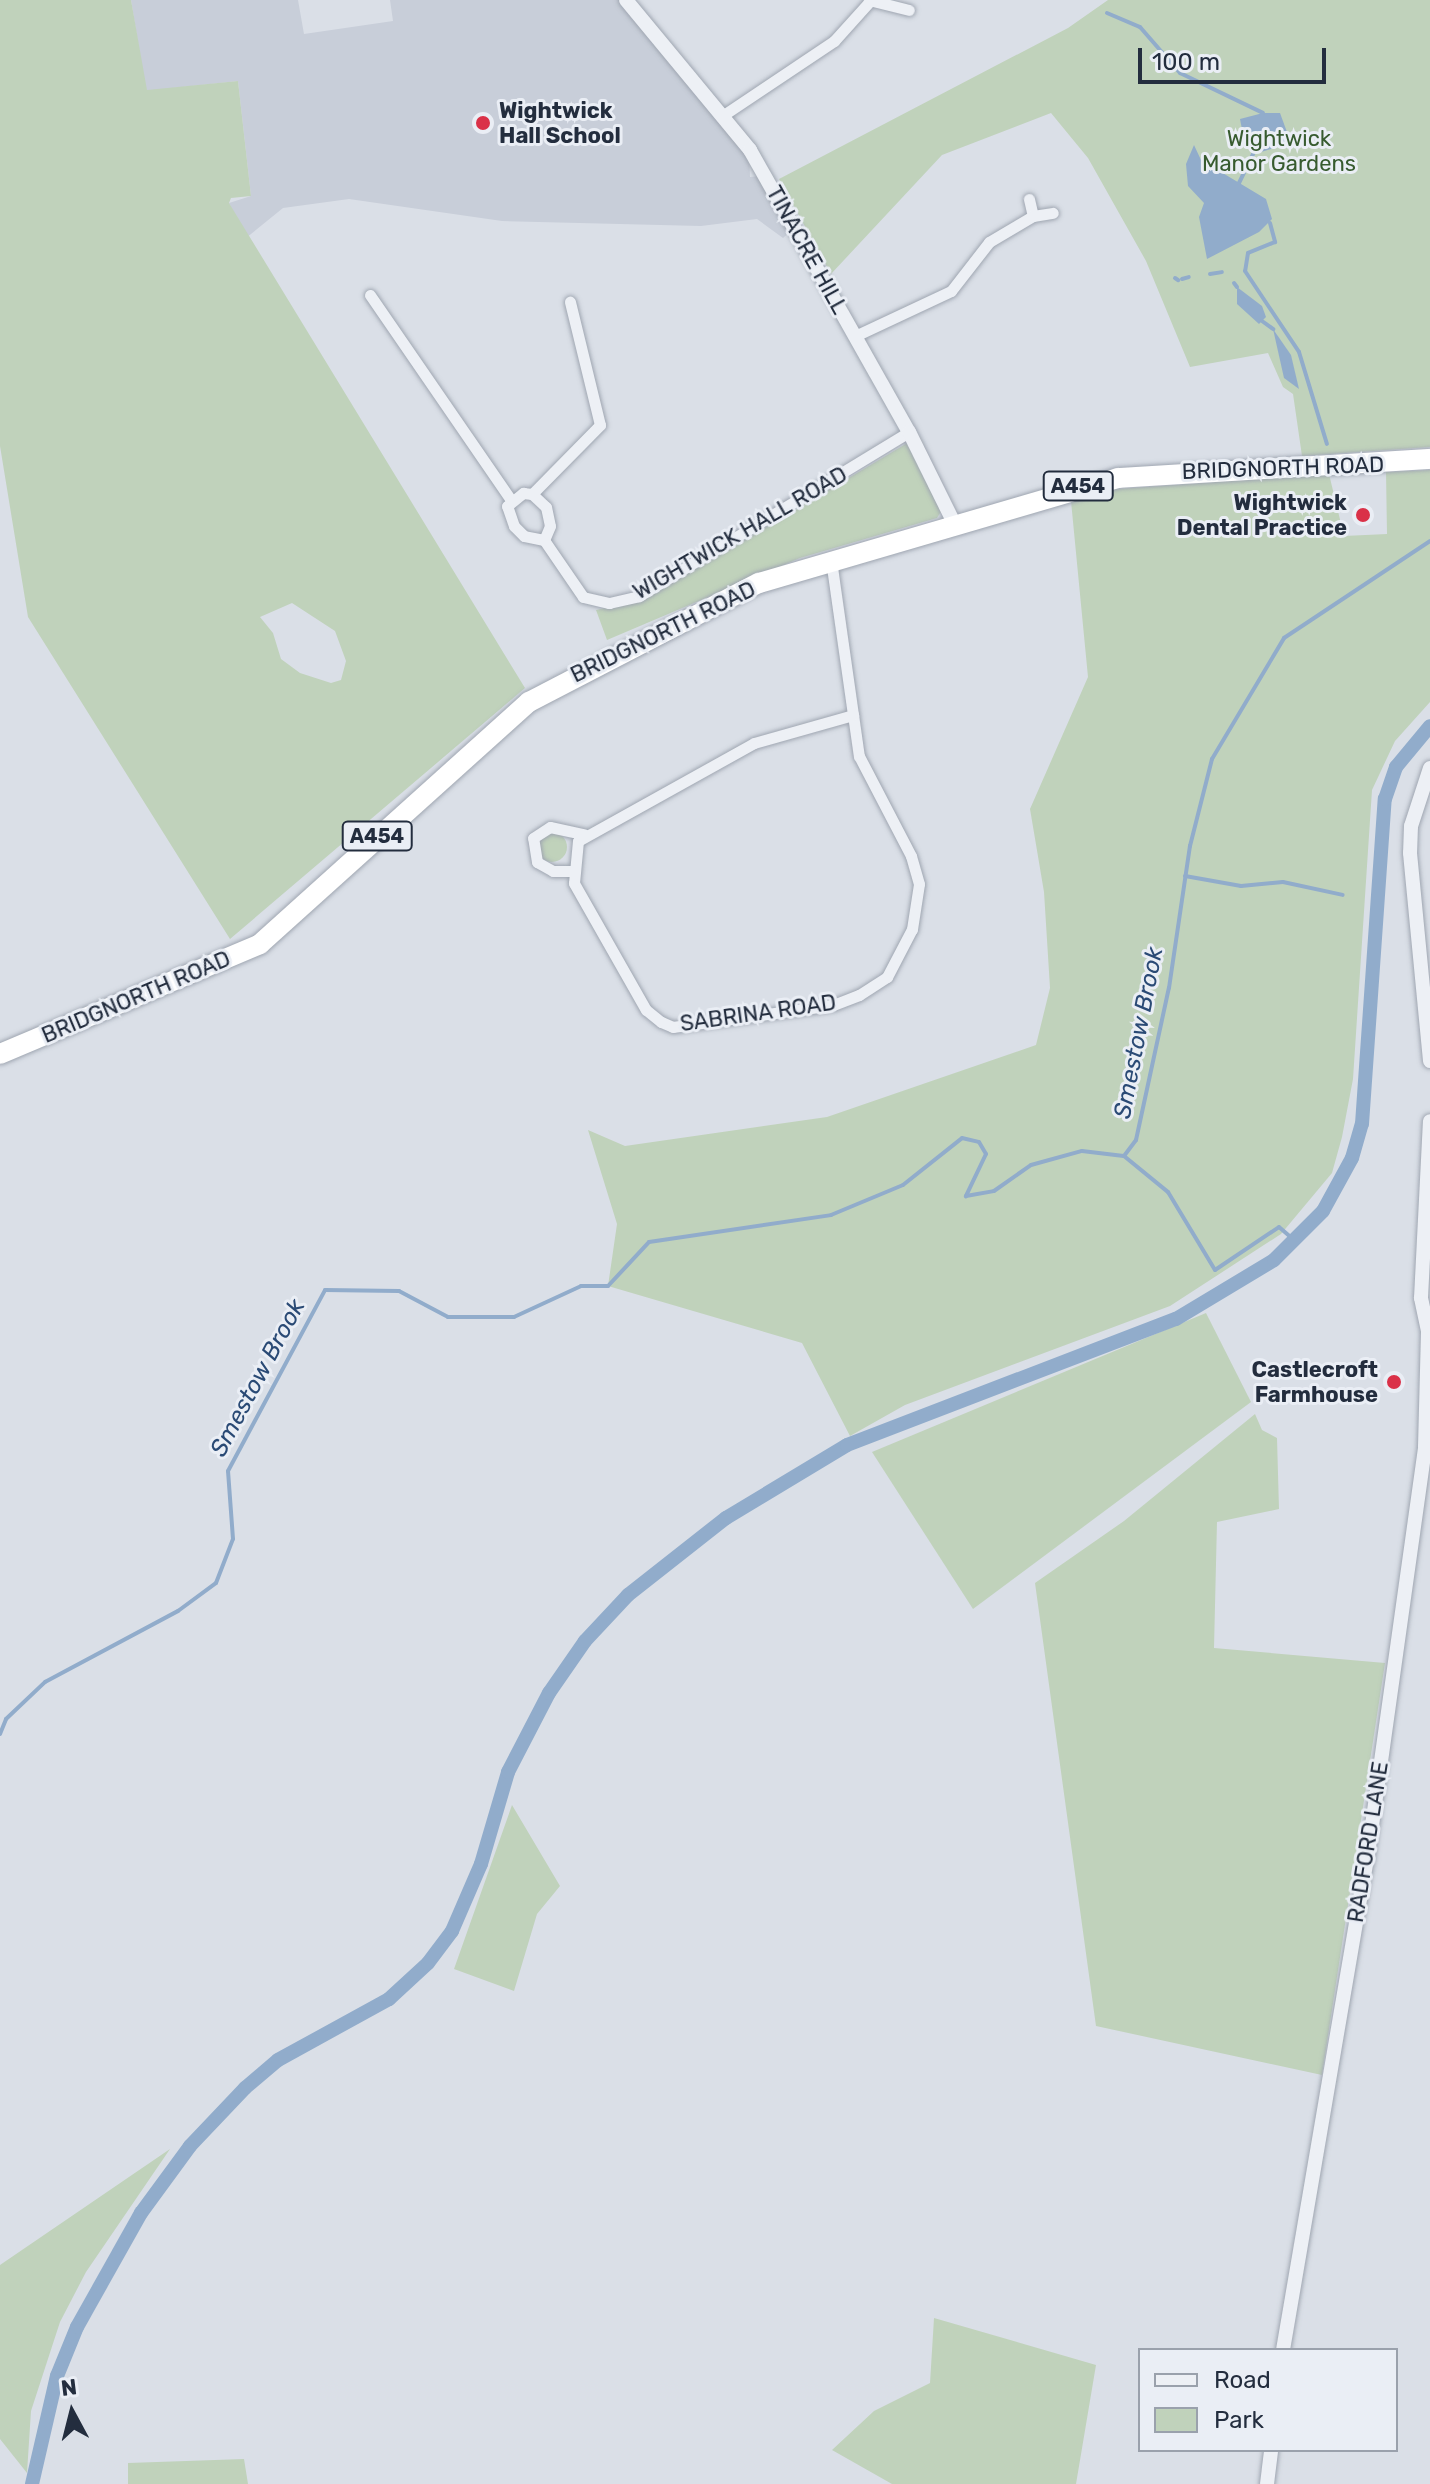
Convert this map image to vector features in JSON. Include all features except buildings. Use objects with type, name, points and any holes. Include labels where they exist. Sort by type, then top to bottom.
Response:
[{"type":"highway","name":"BRIDGNORTH ROAD","points":[[0,1054],[260,944],[529,702],[759,583],[954,523],[1118,478],[1430,459]]},
{"type":"street","name":"TINACRE HILL","points":[[626,0],[750,150],[909,432],[954,523]]},
{"type":"street","points":[[722,116],[834,41],[869,1],[909,10]]},
{"type":"street","points":[[1029,199],[1033,216]]},
{"type":"street","points":[[855,336],[951,291],[989,242],[1033,216],[1053,213]]},
{"type":"street","points":[[370,295],[511,500]]},
{"type":"street","points":[[532,494],[546,507],[549,520],[544,540],[524,536],[514,526],[507,506],[511,500],[532,494],[600,425],[570,302]]},
{"type":"street","name":"WIGHTWICK HALL ROAD","points":[[544,540],[583,597],[609,603],[639,596],[909,432]]},
{"type":"street","name":"SABRINA ROAD","points":[[571,871],[646,1010],[673,1027],[833,1005],[859,995],[887,977],[903,952],[919,884],[911,856],[863,769],[831,560]]},
{"type":"street","points":[[584,834],[571,871],[542,867],[532,853],[533,838],[550,827],[584,834],[754,743],[853,715]]},
{"type":"street","points":[[1430,768],[1413,815],[1410,853],[1430,1061]]},
{"type":"street","name":"RADFORD LANE","points":[[1283,2348],[1372,1830],[1425,1447],[1429,1331],[1421,1298],[1430,1121]]},
{"type":"street","points":[[1267,2484],[1271,2452]]},
{"type":"shaded area","name":"Wightwick Hall School","points":[[131,0],[298,0],[304,34],[393,21],[390,0],[622,0],[749,156],[750,177],[761,176],[791,231],[783,238],[757,219],[701,226],[502,221],[349,199],[283,208],[246,238],[229,203],[251,196],[238,81],[146,91]]},
{"type":"green space","points":[[0,0],[131,0],[147,90],[238,81],[251,196],[231,198],[229,203],[525,688],[230,939],[28,617],[0,446]],"holes":[[[292,603],[335,631],[346,661],[341,680],[331,683],[300,673],[281,659],[273,633],[260,617]]]},
{"type":"green space","name":"Wightwick Manor Gardens","points":[[1108,0],[1430,0],[1430,447],[1302,456],[1293,394],[1283,387],[1268,353],[1190,367],[1146,261],[1088,158],[1051,113],[942,155],[831,274],[779,179],[1068,28]]},
{"type":"green space","points":[[909,442],[942,510],[937,518],[800,558],[607,640],[596,610],[645,599]]},
{"type":"green space","points":[[1430,470],[1430,702],[1395,741],[1372,790],[1353,1079],[1332,1173],[1281,1234],[1170,1306],[905,1405],[850,1436],[802,1343],[608,1286],[617,1224],[588,1130],[625,1146],[827,1117],[1036,1045],[1050,988],[1044,892],[1030,809],[1088,677],[1071,501],[1103,490],[1329,474],[1344,536],[1387,534],[1386,472]]},
{"type":"green space","points":[[552,832],[563,836],[567,847],[563,858],[552,862],[541,858],[537,847],[541,836]]},
{"type":"green space","points":[[1206,1313],[1251,1402],[973,1609],[872,1452]]},
{"type":"green space","points":[[1255,1414],[1262,1430],[1277,1438],[1279,1509],[1217,1522],[1214,1648],[1385,1663],[1322,2075],[1096,2026],[1035,1583],[1124,1521]]},
{"type":"green space","points":[[512,1805],[560,1886],[537,1914],[514,1991],[454,1969]]},
{"type":"green space","points":[[170,2149],[86,2272],[60,2322],[31,2411],[27,2473],[0,2439],[0,2265]]},
{"type":"green space","points":[[934,2318],[1096,2365],[1076,2484],[892,2484],[832,2450],[874,2411],[930,2383]]},
{"type":"green space","points":[[244,2459],[248,2484],[128,2484],[128,2463]]},
{"type":"water","points":[[1263,113],[1280,113],[1291,143],[1261,152],[1245,145],[1240,119]]},
{"type":"water","points":[[1194,145],[1201,160],[1266,199],[1272,219],[1259,232],[1207,259],[1199,217],[1204,203],[1188,186],[1186,164]]},
{"type":"water","points":[[1237,287],[1262,306],[1266,317],[1259,324],[1237,304]]},
{"type":"water","points":[[1273,329],[1291,355],[1299,389],[1284,378]]},
{"type":"waterway","points":[[1107,13],[1140,27],[1180,73],[1263,113]]},
{"type":"waterway","points":[[1239,183],[1255,150]]},
{"type":"waterway","points":[[1270,223],[1275,242],[1248,253],[1245,271],[1299,352],[1327,444]]},
{"type":"waterway","points":[[1210,274],[1222,272]]},
{"type":"waterway","points":[[1182,279],[1189,277]]},
{"type":"waterway","points":[[1234,283],[1237,287]]},
{"type":"waterway","points":[[1262,321],[1273,329]]},
{"type":"waterway","name":"Smestow Brook","points":[[0,1734],[6,1719],[45,1682],[178,1611],[216,1583],[233,1539],[228,1471],[325,1290],[399,1291],[448,1317],[514,1317],[581,1286],[608,1286],[649,1242],[831,1215],[903,1185],[962,1138],[979,1142],[986,1154],[966,1196],[994,1191],[1031,1165],[1082,1151],[1124,1156],[1136,1140],[1169,988],[1190,846],[1212,759],[1284,638],[1430,541]]},
{"type":"waterway","points":[[32,2484],[57,2376],[77,2327],[141,2213],[190,2146],[245,2088],[278,2060],[389,1999],[428,1963],[452,1931],[481,1864],[508,1772],[549,1693],[585,1641],[628,1595],[726,1518],[847,1445],[1176,1319],[1274,1260],[1323,1211],[1352,1158],[1362,1124],[1385,799],[1396,767],[1430,726]]},
{"type":"waterway","points":[[1185,876],[1241,886],[1283,882],[1343,895]]},
{"type":"waterway","points":[[1124,1156],[1168,1192],[1215,1270],[1279,1227],[1296,1242]]},
{"type":"place","name":"Wightwick Hall School","points":[[483,123]]},
{"type":"place","name":"Wightwick Dental Practice","points":[[1363,515]]},
{"type":"place","name":"Castlecroft Farmhouse","points":[[1394,1382]]}]
